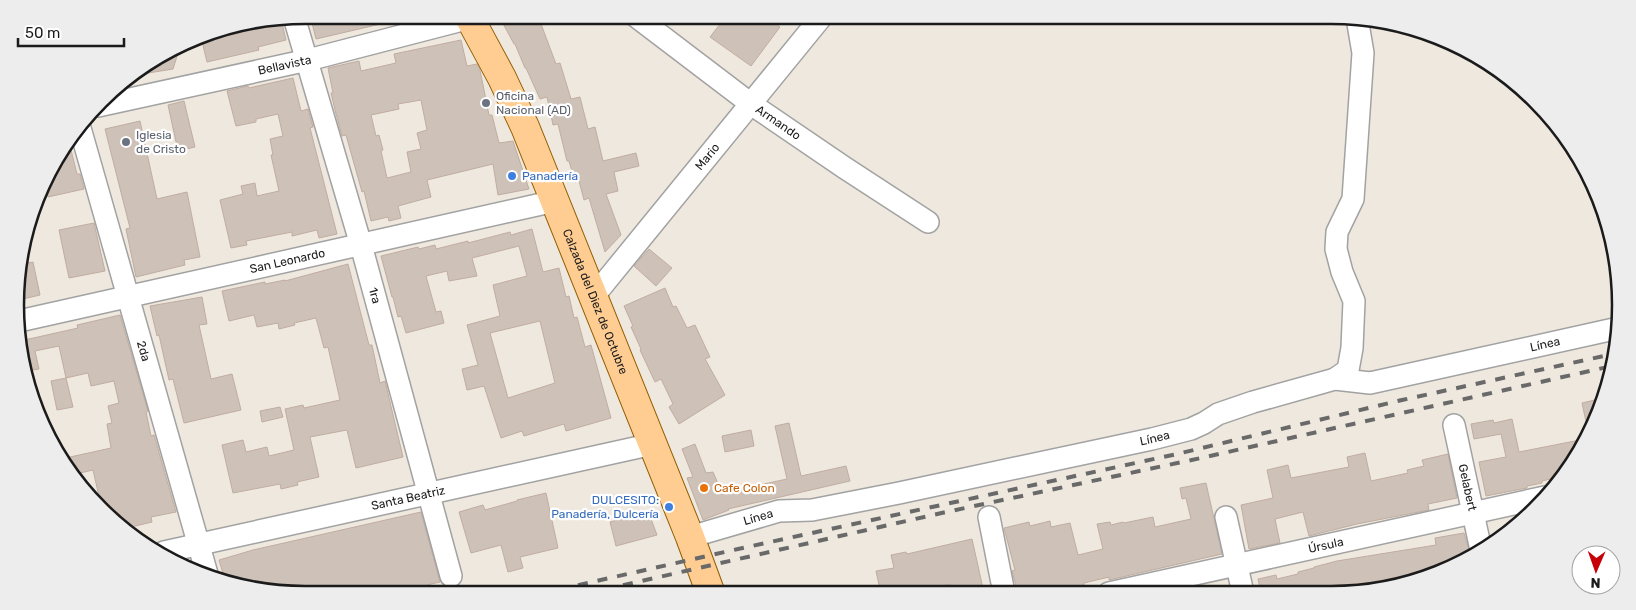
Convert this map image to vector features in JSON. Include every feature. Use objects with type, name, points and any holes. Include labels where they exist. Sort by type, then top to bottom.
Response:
[{"type":"main road","name":"Calzada del Diez de Octubre","points":[[473,24],[525,127],[708,586]]},
{"type":"street","name":"1ra","points":[[296,24],[361,245],[451,576]]},
{"type":"street","name":"Bellavista","points":[[109,104],[308,60],[440,24]]},
{"type":"street","name":"Armando","points":[[646,24],[751,104],[928,222]]},
{"type":"street","name":"Mario","points":[[593,297],[816,24]]},
{"type":"street","points":[[1335,379],[1348,370],[1352,348],[1354,301],[1342,272],[1336,249],[1337,232],[1352,199],[1363,53],[1358,25]]},
{"type":"street","name":"2da","points":[[82,134],[205,568]]},
{"type":"street","name":"San Leonardo","points":[[24,320],[555,201]]},
{"type":"street","name":"Línea","points":[[690,537],[779,510],[812,510],[1152,439],[1191,429],[1218,414],[1253,402],[1335,379],[1370,383],[1611,330]]},
{"type":"street","name":"Gelabert","points":[[1454,425],[1481,543]]},
{"type":"street","name":"Santa Beatriz","points":[[168,551],[653,444]]},
{"type":"street","name":"Úrsula","points":[[1142,586],[1533,501]]},
{"type":"street","points":[[989,517],[1003,586]]},
{"type":"street","points":[[1226,517],[1241,586]]},
{"type":"building","points":[[282,24],[286,40],[258,47],[259,50],[207,62],[202,43],[232,33]]},
{"type":"building","points":[[312,24],[380,24],[316,39]]},
{"type":"building","points":[[503,24],[541,24],[556,64],[560,63],[571,99],[580,97],[588,129],[595,127],[603,161],[636,153],[639,166],[614,172],[618,191],[606,194],[621,235],[605,252],[589,198],[584,200],[579,181],[575,182],[569,161],[567,161],[558,124],[553,125],[547,97],[540,99]]},
{"type":"building","points":[[720,24],[776,24],[780,27],[751,66],[710,37]]},
{"type":"building","points":[[461,40],[467,66],[477,64],[480,70],[489,115],[492,115],[499,143],[513,141],[529,189],[498,195],[493,164],[427,180],[431,197],[398,206],[401,218],[389,221],[388,217],[371,221],[364,191],[362,192],[346,135],[342,136],[331,93],[333,93],[328,68],[359,61],[361,71],[396,63],[394,54]],"holes":[[[421,100],[427,130],[417,133],[421,149],[407,152],[411,172],[387,178],[381,151],[383,150],[379,135],[376,136],[371,115],[399,109],[398,104]]]},
{"type":"building","points":[[178,55],[173,69],[146,73]]},
{"type":"building","points":[[293,78],[301,111],[308,109],[313,127],[310,128],[337,234],[319,238],[317,230],[292,236],[292,232],[246,241],[247,245],[231,248],[220,200],[243,194],[241,186],[255,183],[257,196],[279,191],[271,155],[273,155],[270,139],[283,136],[278,114],[256,119],[256,122],[236,126],[227,91]]},
{"type":"building","points":[[184,101],[195,147],[178,151],[168,105]]},
{"type":"building","points":[[140,121],[157,199],[187,192],[200,257],[184,260],[185,265],[136,277],[126,229],[130,228],[105,129]]},
{"type":"building","points":[[71,149],[77,174],[80,174],[84,189],[48,197],[47,193],[61,164]]},
{"type":"building","points":[[94,223],[105,271],[69,278],[59,230]]},
{"type":"building","points":[[532,229],[543,272],[559,268],[566,297],[569,296],[574,318],[577,317],[585,347],[591,345],[611,418],[566,431],[564,424],[524,436],[522,431],[501,438],[484,386],[467,390],[462,369],[478,365],[467,325],[500,316],[493,285],[527,276],[519,246],[472,258],[477,276],[449,281],[447,271],[426,276],[436,312],[441,311],[444,323],[406,333],[401,316],[398,317],[381,256],[418,247],[419,249],[435,245],[436,249],[510,232],[511,235]],"holes":[[[540,321],[555,383],[508,398],[490,333]]]},
{"type":"building","points":[[649,249],[672,268],[656,286],[634,266]]},
{"type":"building","points":[[33,262],[40,295],[24,299],[24,287],[27,263]]},
{"type":"building","points":[[348,264],[369,345],[372,345],[380,383],[385,381],[403,457],[356,468],[347,430],[310,437],[319,477],[297,482],[298,485],[281,489],[280,484],[233,493],[222,445],[243,440],[246,452],[267,447],[269,456],[294,450],[285,409],[303,405],[304,408],[340,400],[328,347],[324,348],[316,318],[279,329],[278,323],[257,327],[254,315],[229,321],[222,291],[265,282],[265,284],[285,281]]},
{"type":"building","points":[[665,288],[673,307],[676,306],[687,328],[695,325],[710,357],[705,359],[725,395],[679,424],[669,407],[673,404],[661,379],[655,382],[640,350],[631,327],[633,326],[624,306]]},
{"type":"building","points":[[202,297],[207,324],[199,325],[211,379],[232,374],[241,410],[184,423],[173,379],[169,380],[159,335],[157,336],[150,306]]},
{"type":"building","points":[[120,315],[148,411],[146,412],[151,436],[154,435],[176,512],[151,517],[152,522],[132,527],[99,496],[93,470],[80,473],[69,457],[111,448],[107,424],[112,423],[108,406],[119,403],[114,381],[91,386],[88,373],[66,378],[59,346],[35,351],[39,369],[31,370],[26,340],[78,328],[77,325]]},
{"type":"building","points":[[66,378],[73,407],[57,410],[51,381]]},
{"type":"building","points":[[1595,400],[1586,423],[1582,403]]},
{"type":"building","points":[[280,407],[283,417],[262,422],[260,411]]},
{"type":"building","points":[[1512,419],[1519,452],[1578,440],[1552,479],[1527,486],[1527,488],[1486,496],[1479,462],[1506,457],[1501,434],[1474,439],[1471,424],[1493,420],[1494,423]]},
{"type":"building","points":[[789,423],[801,476],[846,466],[850,481],[728,509],[703,520],[687,478],[693,477],[682,449],[695,444],[706,473],[713,472],[722,493],[787,479],[775,426]]},
{"type":"building","points":[[751,430],[754,446],[725,452],[722,436]]},
{"type":"building","points":[[1365,453],[1371,481],[1408,473],[1407,470],[1424,466],[1422,460],[1448,454],[1457,498],[1428,504],[1429,510],[1357,524],[1309,536],[1303,512],[1275,519],[1280,543],[1249,549],[1241,505],[1273,498],[1267,470],[1288,465],[1291,478],[1349,467],[1347,457]]},
{"type":"building","points":[[1206,483],[1222,554],[1109,580],[1109,577],[1079,586],[1016,586],[1012,571],[1015,570],[1004,528],[1029,522],[1030,526],[1050,521],[1051,527],[1070,523],[1078,555],[1103,549],[1097,524],[1110,522],[1111,525],[1153,517],[1155,527],[1191,519],[1186,498],[1182,499],[1180,488]]},
{"type":"building","points":[[546,493],[558,548],[520,557],[523,568],[508,572],[501,545],[471,553],[459,512],[483,505],[485,510]]},
{"type":"building","points":[[648,511],[657,535],[616,546],[610,522]]},
{"type":"building","points":[[421,512],[440,582],[422,586],[287,586],[250,581],[223,574],[219,560],[253,550]]},
{"type":"building","points":[[1464,533],[1469,550],[1439,565],[1386,581],[1349,586],[1260,586],[1258,579],[1276,575],[1277,579],[1337,561],[1436,545],[1435,538]]},
{"type":"building","points":[[972,539],[982,586],[951,586],[950,584],[941,586],[879,586],[876,571],[894,568],[891,555],[906,552],[907,554]]},
{"type":"railway","points":[[574,586],[1177,454],[1402,400],[1608,355]]},
{"type":"railway","points":[[619,586],[946,512],[1201,458],[1605,367]]},
{"type":"place","name":"Oficina Nacional (AD)","points":[[486,103]]},
{"type":"place","name":"Iglesia de Cristo","points":[[126,142]]},
{"type":"place","name":"Panadería","points":[[512,176]]},
{"type":"place","name":"Cafe Colon","points":[[704,488]]},
{"type":"place","name":"DULCESITO: Panadería, Dulcería","points":[[669,507]]}]
